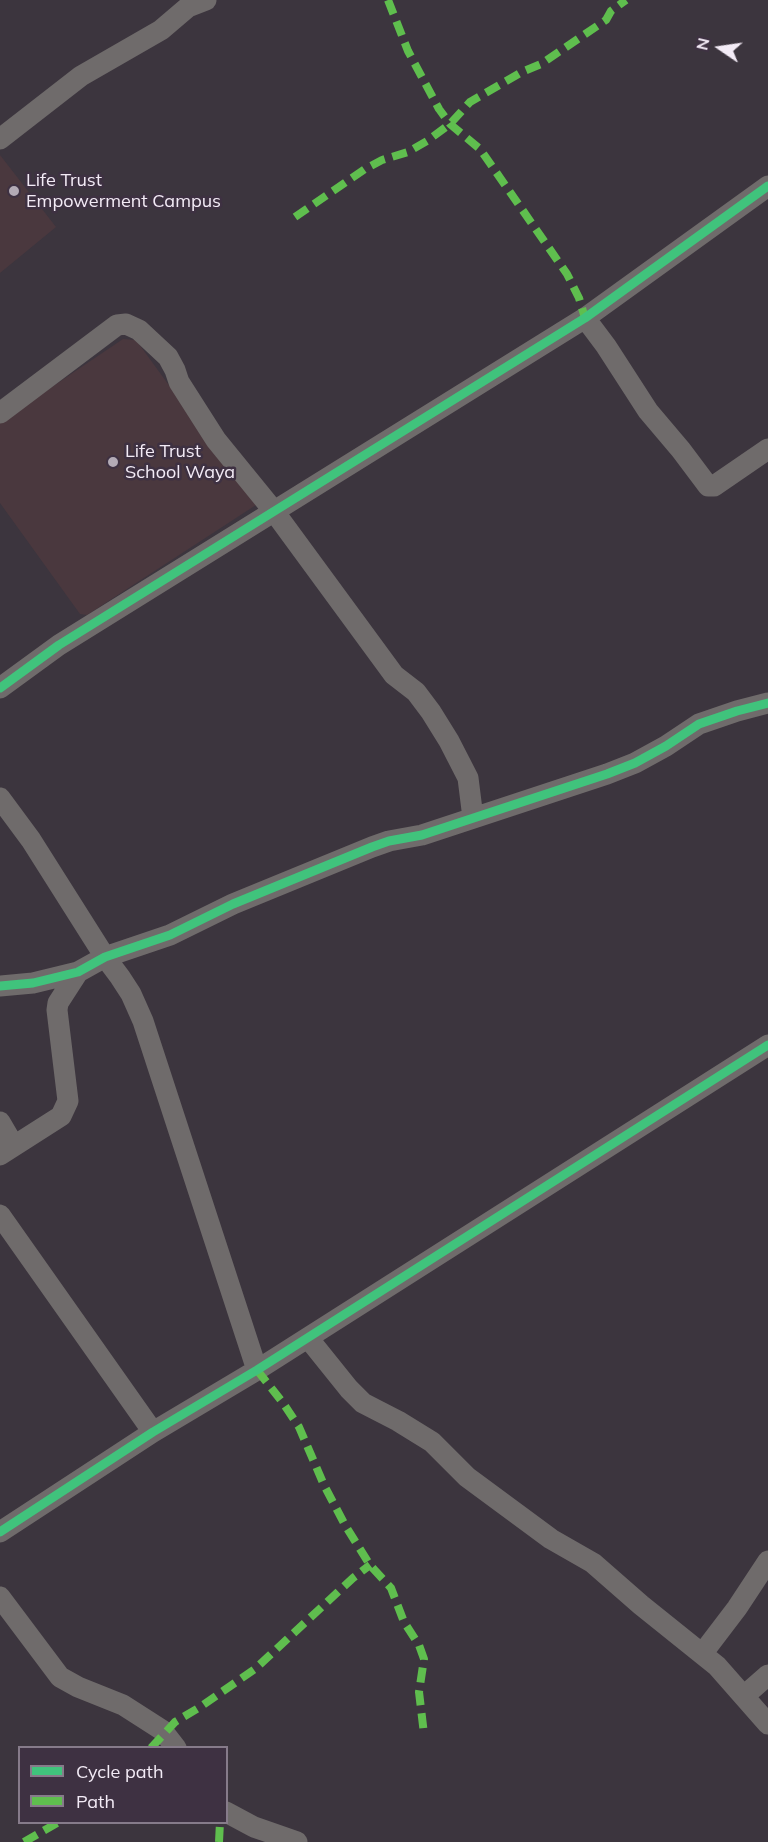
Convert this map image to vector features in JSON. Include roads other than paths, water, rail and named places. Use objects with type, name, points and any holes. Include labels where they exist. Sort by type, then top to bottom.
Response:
[{"type":"street","points":[[0,139],[81,76],[161,30],[188,7],[206,0]]},
{"type":"street","points":[[0,688],[59,645],[585,318],[768,186]]},
{"type":"street","points":[[585,318],[648,411],[708,486],[714,486],[768,449]]},
{"type":"street","points":[[0,413],[117,325],[126,324],[139,330],[168,357],[179,382],[216,440],[273,510],[394,675],[416,692],[431,712],[468,778],[473,818]]},
{"type":"street","points":[[0,986],[33,983],[78,972],[105,957],[170,934],[233,904],[372,847],[473,818],[607,774],[656,752],[699,724],[768,703]]},
{"type":"street","points":[[0,798],[31,840],[131,994],[143,1021],[257,1370]]},
{"type":"street","points":[[0,1122],[7,1151],[61,1116],[66,1110],[68,1101],[57,1010],[58,1003],[78,972]]},
{"type":"street","points":[[0,1532],[153,1432],[308,1338],[768,1045]]},
{"type":"street","points":[[0,1215],[153,1432]]},
{"type":"street","points":[[308,1338],[363,1403],[432,1442],[467,1477],[551,1539],[593,1563],[640,1605],[717,1666],[768,1724]]},
{"type":"street","points":[[702,1654],[737,1608],[768,1561]]},
{"type":"street","points":[[0,1597],[60,1677],[78,1688],[123,1705],[162,1730],[174,1746]]},
{"type":"street","points":[[744,1696],[768,1675]]},
{"type":"street","points":[[228,1813],[254,1827],[297,1842]]},
{"type":"place","name":"Life Trust Empowerment Campus","points":[[14,191]]},
{"type":"place","name":"Life Trust School Waya","points":[[113,462]]}]
